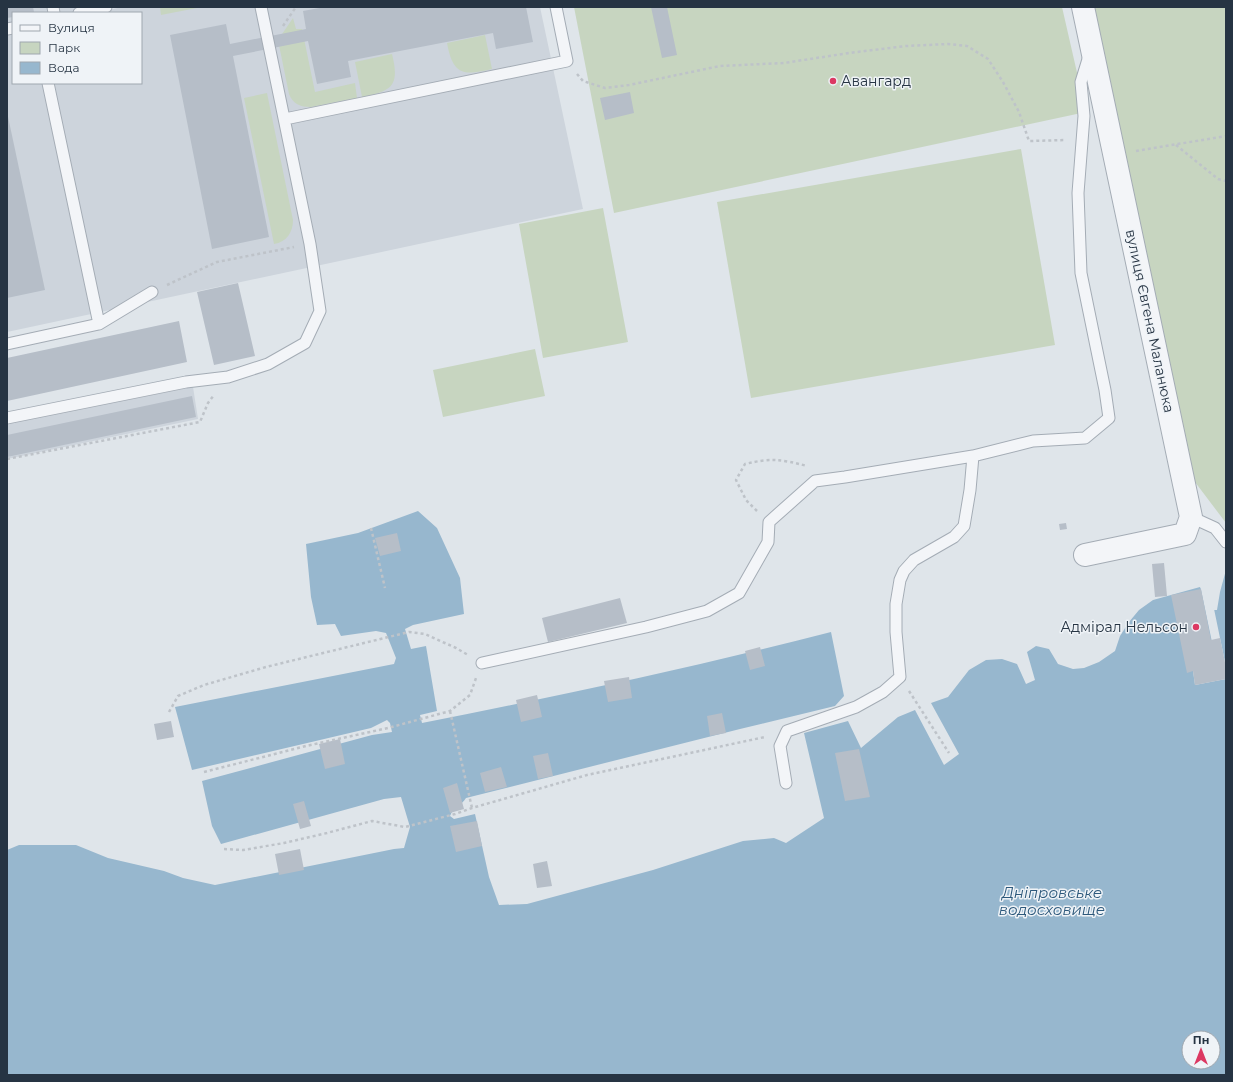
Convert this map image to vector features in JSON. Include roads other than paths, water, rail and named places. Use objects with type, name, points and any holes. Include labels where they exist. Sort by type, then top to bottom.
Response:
[{"type":"street","name":"вулиця Євгена Маланюка","points":[[1083,7],[1191,517]]},
{"type":"street","points":[[1085,555],[1185,534],[1191,517]]},
{"type":"lane","points":[[84,12],[106,7]]},
{"type":"lane","points":[[7,418],[186,382],[228,377],[268,364],[305,343],[320,311],[310,244],[261,7]]},
{"type":"lane","points":[[285,119],[567,61],[556,7]]},
{"type":"lane","points":[[482,663],[707,612],[739,593],[768,542],[769,522],[815,481],[973,456],[1033,441],[1085,438],[1109,418],[1105,390],[1081,273],[1078,193],[1084,116],[1081,82],[1092,49]]},
{"type":"lane","points":[[48,84],[99,324]]},
{"type":"lane","points":[[7,344],[99,324],[152,292]]},
{"type":"lane","points":[[786,783],[780,746],[787,731],[856,707],[883,692],[900,677],[896,632],[896,604],[900,580],[904,570],[914,560],[954,537],[964,526],[970,490],[973,456]]},
{"type":"lane","points":[[1191,517],[1215,528],[1226,542]]},
{"type":"water","name":"Дніпровське водосховище","points":[[418,511],[437,528],[460,578],[464,614],[413,625],[405,629],[411,649],[426,646],[437,711],[420,715],[422,723],[627,680],[831,632],[844,696],[835,706],[466,798],[451,813],[450,816],[454,819],[475,814],[489,877],[499,905],[527,904],[653,870],[743,841],[774,838],[786,843],[824,818],[804,733],[848,721],[861,748],[898,717],[915,710],[944,765],[959,754],[931,703],[948,697],[969,670],[986,660],[1002,659],[1017,664],[1026,684],[1035,680],[1027,652],[1036,646],[1049,649],[1058,664],[1073,669],[1084,668],[1099,662],[1115,651],[1120,636],[1129,622],[1139,610],[1153,600],[1200,587],[1214,610],[1217,610],[1226,570],[1226,1075],[7,1075],[7,850],[19,845],[76,845],[108,858],[215,885],[404,848],[410,827],[401,797],[384,799],[221,844],[212,826],[202,781],[372,735],[392,732],[390,723],[387,720],[371,728],[192,770],[175,707],[394,664],[396,658],[386,633],[376,631],[341,636],[335,624],[317,625],[311,597],[306,544],[358,533]]},
{"type":"place","name":"Авангард","points":[[833,81]]},
{"type":"place","name":"Адмірал Нельсон","points":[[1196,627]]}]
